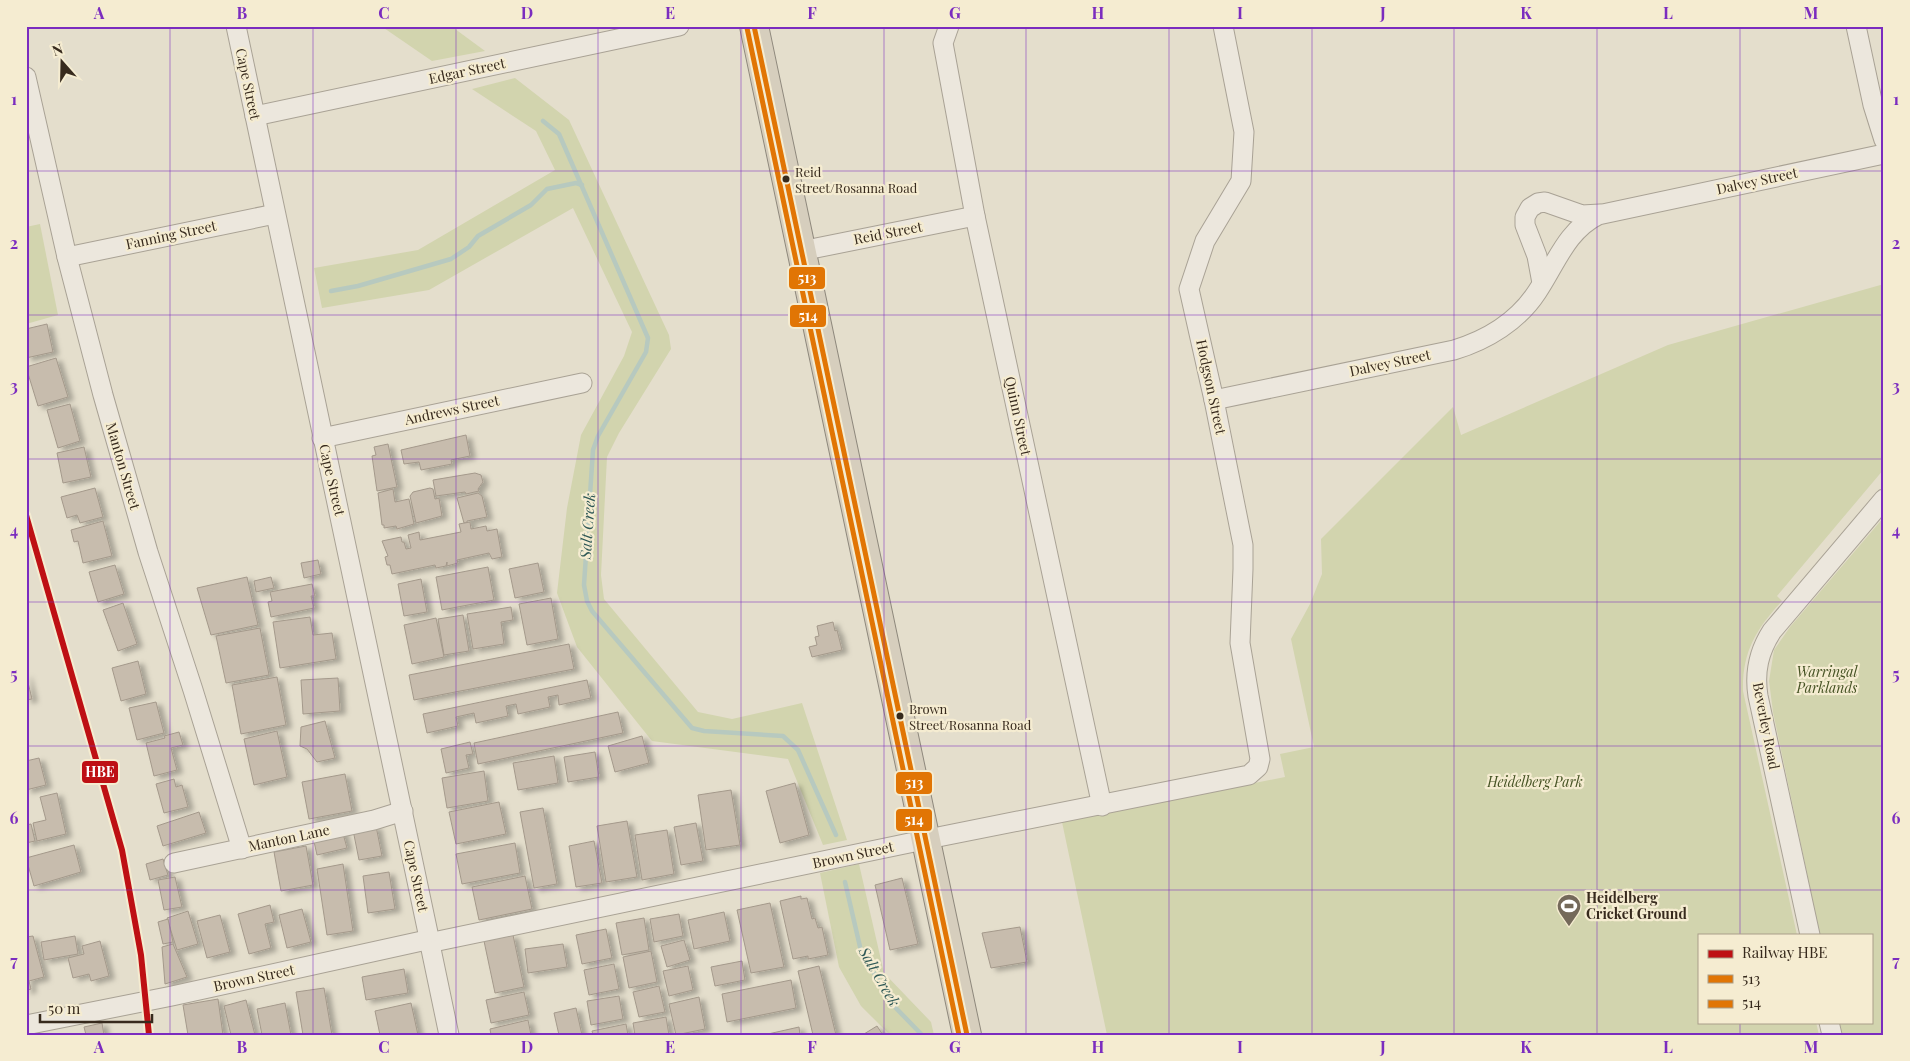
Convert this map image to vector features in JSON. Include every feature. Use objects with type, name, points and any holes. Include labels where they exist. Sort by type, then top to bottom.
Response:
[{"type":"highway","points":[[754,26],[967,1035]]},
{"type":"street","name":"Cape Street","points":[[236,26],[449,1035]]},
{"type":"street","name":"Edgar Street","points":[[255,116],[679,26]]},
{"type":"street","name":"Quinn Street","points":[[950,26],[943,42],[975,216],[1102,806]]},
{"type":"street","name":"Hodgson Street","points":[[1223,26],[1244,132],[1241,181],[1205,241],[1190,289],[1243,545],[1240,643],[1260,759]]},
{"type":"street","points":[[1856,26],[1873,105],[1884,140]]},
{"type":"street","name":"Manton Street","points":[[26,78],[67,257],[103,395],[148,552],[194,690],[242,849]]},
{"type":"street","name":"Dalvey Street","points":[[1542,283],[1537,256],[1525,225],[1525,217],[1530,208],[1540,202],[1582,215],[1592,216],[1884,154]]},
{"type":"street","name":"Fanning Street","points":[[67,257],[275,214]]},
{"type":"street","name":"Dalvey Street","points":[[1214,400],[1470,345],[1497,330],[1516,316],[1533,298],[1570,238],[1583,224],[1602,214]]},
{"type":"street","name":"Reid Street","points":[[802,251],[975,216]]},
{"type":"street","name":"Andrews Street","points":[[322,438],[582,382]]},
{"type":"street","name":"Beverley Road","points":[[1810,934],[1758,696],[1757,667],[1763,647],[1772,631],[1884,499]]},
{"type":"street","name":"Brown Street","points":[[26,1025],[1249,775],[1258,767],[1260,759]]},
{"type":"street","name":"Manton Lane","points":[[174,863],[374,820],[402,811]]},
{"type":"green space","points":[[381,26],[451,26],[485,51],[432,61]]},
{"type":"green space","points":[[515,78],[569,120],[669,335],[671,349],[619,433],[607,457],[601,575],[604,599],[698,712],[732,719],[802,703],[847,840],[823,845],[788,759],[652,741],[577,647],[557,593],[567,508],[581,435],[624,356],[632,332],[573,208],[429,290],[322,308],[314,268],[418,250],[555,170],[536,131],[472,89]]},
{"type":"green space","points":[[40,224],[58,315],[26,324],[26,227]]},
{"type":"green space","name":"Heidelberg Park","points":[[1884,284],[1884,469],[1777,596],[1782,601],[1765,621],[1752,642],[1743,677],[1743,691],[1797,934],[1698,934],[1698,1024],[1816,1024],[1819,1035],[1107,1035],[1062,822],[1285,777],[1280,754],[1314,747],[1291,639],[1310,604],[1322,574],[1321,539],[1453,407],[1461,435],[1668,345]]},
{"type":"green space","name":"Warringal Parklands","points":[[1884,517],[1884,1035],[1842,1035],[1839,1024],[1872,1024],[1872,934],[1820,934],[1773,712],[1769,681],[1774,650],[1790,627]]},
{"type":"green space","points":[[859,864],[884,973],[931,1022],[934,1035],[890,1035],[861,1006],[839,967],[820,873]]},
{"type":"building","points":[[47,324],[53,352],[26,358],[26,329]]},
{"type":"building","points":[[56,358],[68,397],[38,406],[26,367]]},
{"type":"building","points":[[70,404],[80,441],[58,448],[47,410]]},
{"type":"building","points":[[466,435],[470,456],[451,460],[452,464],[421,470],[419,462],[404,464],[401,450]]},
{"type":"building","points":[[388,444],[397,487],[377,491],[372,456],[376,455],[374,447]]},
{"type":"building","points":[[84,447],[91,477],[63,483],[57,453]]},
{"type":"building","points":[[475,473],[481,475],[483,482],[478,489],[479,491],[436,496],[433,480]]},
{"type":"building","points":[[95,488],[103,517],[80,523],[77,515],[67,518],[61,497]]},
{"type":"building","points":[[393,489],[395,502],[409,499],[414,524],[397,529],[396,526],[384,528],[384,525],[382,525],[378,493]]},
{"type":"building","points":[[433,489],[435,499],[439,498],[442,516],[416,523],[410,496],[413,492]]},
{"type":"building","points":[[478,493],[482,496],[487,517],[464,523],[457,498]]},
{"type":"building","points":[[103,521],[112,556],[83,563],[78,541],[74,542],[71,530]]},
{"type":"building","points":[[470,522],[471,529],[486,526],[487,531],[497,529],[502,557],[492,559],[489,553],[457,560],[458,563],[447,566],[447,562],[446,566],[436,568],[435,565],[392,574],[390,565],[387,565],[385,557],[388,556],[382,541],[401,537],[406,549],[411,548],[408,535],[419,532],[420,540],[461,532],[459,524]]},
{"type":"building","points":[[318,560],[321,574],[304,578],[301,563]]},
{"type":"building","points":[[538,563],[544,592],[515,598],[509,569]]},
{"type":"building","points":[[115,565],[124,594],[98,602],[89,572]]},
{"type":"building","points":[[488,567],[494,600],[442,610],[436,577]]},
{"type":"building","points":[[247,577],[258,625],[211,635],[197,588]]},
{"type":"building","points":[[271,577],[274,588],[256,592],[254,581]]},
{"type":"building","points":[[421,579],[427,612],[404,616],[398,584]]},
{"type":"building","points":[[312,584],[315,596],[311,596],[314,608],[271,617],[268,602],[272,601],[270,592]]},
{"type":"building","points":[[551,598],[558,639],[527,645],[519,604]]},
{"type":"building","points":[[123,603],[137,644],[118,651],[103,610]]},
{"type":"building","points":[[511,607],[513,620],[501,622],[504,644],[473,649],[467,614]]},
{"type":"building","points":[[463,615],[469,651],[444,655],[438,619]]},
{"type":"building","points":[[310,617],[313,635],[332,633],[336,659],[280,668],[273,622]]},
{"type":"building","points":[[436,618],[444,657],[412,664],[404,625]]},
{"type":"building","points":[[833,622],[842,650],[812,657],[809,647],[817,645],[815,637],[819,636],[817,626]]},
{"type":"building","points":[[260,628],[269,675],[226,683],[216,636]]},
{"type":"building","points":[[569,644],[574,669],[414,700],[409,675]]},
{"type":"building","points":[[138,661],[146,694],[121,701],[112,668]]},
{"type":"building","points":[[26,674],[32,699],[26,700]]},
{"type":"building","points":[[277,677],[286,725],[241,734],[232,685]]},
{"type":"building","points":[[338,678],[340,711],[303,714],[301,680]]},
{"type":"building","points":[[587,680],[591,698],[559,705],[558,695],[548,697],[550,707],[518,714],[516,704],[506,706],[508,716],[476,723],[474,713],[456,717],[458,726],[427,733],[423,714]]},
{"type":"building","points":[[156,702],[164,733],[137,740],[129,708]]},
{"type":"building","points":[[618,712],[623,733],[478,764],[474,743]]},
{"type":"building","points":[[325,721],[335,758],[317,762],[307,749],[300,746],[301,727]]},
{"type":"building","points":[[277,731],[287,777],[254,785],[244,739]]},
{"type":"building","points":[[179,732],[183,745],[171,748],[177,770],[154,776],[146,743]]},
{"type":"building","points":[[642,736],[649,763],[615,772],[608,746]]},
{"type":"building","points":[[470,742],[473,754],[466,755],[469,768],[446,773],[441,749]]},
{"type":"building","points":[[595,752],[599,777],[568,782],[564,757]]},
{"type":"building","points":[[554,756],[558,783],[518,790],[513,763]]},
{"type":"building","points":[[39,758],[46,785],[26,790],[26,761]]},
{"type":"building","points":[[484,771],[488,801],[447,808],[442,778]]},
{"type":"building","points":[[345,774],[352,811],[309,819],[302,782]]},
{"type":"building","points":[[174,779],[176,787],[182,785],[188,807],[164,813],[156,784]]},
{"type":"building","points":[[795,783],[809,835],[780,843],[766,791]]},
{"type":"building","points":[[731,790],[740,845],[706,850],[698,795]]},
{"type":"building","points":[[57,793],[66,834],[37,841],[33,823],[46,820],[40,797]]},
{"type":"building","points":[[499,802],[506,834],[456,844],[449,812]]},
{"type":"building","points":[[543,808],[557,884],[534,888],[520,812]]},
{"type":"building","points":[[199,812],[206,833],[163,846],[157,826]]},
{"type":"building","points":[[627,821],[637,877],[606,882],[597,826]]},
{"type":"building","points":[[696,823],[703,861],[681,865],[674,827]]},
{"type":"building","points":[[31,824],[35,841],[26,843],[26,825]]},
{"type":"building","points":[[376,826],[382,856],[359,860],[353,830]]},
{"type":"building","points":[[342,830],[347,848],[317,855],[313,837]]},
{"type":"building","points":[[667,830],[674,874],[642,880],[635,835]]},
{"type":"building","points":[[594,841],[602,883],[576,887],[569,846]]},
{"type":"building","points":[[515,843],[520,873],[462,884],[456,854]]},
{"type":"building","points":[[74,845],[81,872],[34,886],[26,858]]},
{"type":"building","points":[[306,846],[313,885],[281,891],[274,852]]},
{"type":"building","points":[[163,859],[168,875],[150,880],[146,864]]},
{"type":"building","points":[[343,864],[353,931],[327,935],[317,869]]},
{"type":"building","points":[[389,872],[395,909],[368,913],[363,876]]},
{"type":"building","points":[[525,876],[532,909],[479,920],[472,887]]},
{"type":"building","points":[[175,877],[182,907],[164,910],[158,880]]},
{"type":"building","points":[[902,878],[918,944],[890,950],[875,885]]},
{"type":"building","points":[[801,896],[801,899],[807,898],[812,919],[815,918],[818,928],[822,927],[828,955],[808,959],[808,956],[793,959],[780,901]]},
{"type":"building","points":[[770,903],[784,967],[751,973],[737,910]]},
{"type":"building","points":[[270,905],[274,922],[265,924],[271,948],[249,954],[238,914]]},
{"type":"building","points":[[302,909],[311,942],[287,948],[279,915]]},
{"type":"building","points":[[188,911],[198,944],[177,950],[167,918]]},
{"type":"building","points":[[724,912],[730,941],[694,949],[688,920]]},
{"type":"building","points":[[679,914],[683,936],[654,942],[650,919]]},
{"type":"building","points":[[220,915],[230,952],[207,958],[197,921]]},
{"type":"building","points":[[644,918],[649,950],[622,955],[616,923]]},
{"type":"building","points":[[168,919],[173,942],[163,944],[158,922]]},
{"type":"building","points":[[1020,927],[1027,962],[991,968],[982,933]]},
{"type":"building","points":[[606,929],[612,958],[582,964],[576,935]]},
{"type":"building","points":[[513,935],[524,987],[495,993],[484,941]]},
{"type":"building","points":[[33,936],[44,977],[29,981],[31,989],[26,991],[26,937]]},
{"type":"building","points":[[75,936],[78,954],[44,960],[41,942]]},
{"type":"building","points":[[684,940],[690,960],[667,967],[661,946]]},
{"type":"building","points":[[100,941],[109,976],[91,981],[89,974],[73,978],[68,958],[84,954],[82,946]]},
{"type":"building","points":[[173,944],[187,977],[165,984],[162,947]]},
{"type":"building","points":[[563,944],[567,967],[528,973],[525,949]]},
{"type":"building","points":[[651,951],[657,982],[629,988],[623,957]]},
{"type":"building","points":[[742,961],[745,980],[715,986],[711,967]]},
{"type":"building","points":[[614,964],[619,989],[589,995],[584,970]]},
{"type":"building","points":[[688,966],[693,990],[669,996],[663,971]]},
{"type":"building","points":[[819,966],[836,1035],[813,1035],[798,971]]},
{"type":"building","points":[[404,969],[408,993],[366,1000],[362,977]]},
{"type":"building","points":[[791,980],[796,1008],[727,1022],[722,994]]},
{"type":"building","points":[[659,986],[665,1012],[639,1017],[633,992]]},
{"type":"building","points":[[324,988],[332,1035],[303,1035],[296,992]]},
{"type":"building","points":[[524,992],[529,1015],[491,1023],[486,1000]]},
{"type":"building","points":[[619,996],[623,1019],[591,1025],[587,1001]]},
{"type":"building","points":[[699,997],[705,1029],[676,1035],[669,1004]]},
{"type":"building","points":[[218,999],[223,1035],[188,1035],[183,1005]]},
{"type":"building","points":[[246,1000],[255,1035],[231,1035],[224,1006]]},
{"type":"building","points":[[285,1003],[291,1035],[262,1035],[257,1009]]},
{"type":"building","points":[[411,1003],[418,1035],[380,1035],[375,1011]]},
{"type":"building","points":[[576,1008],[582,1035],[559,1035],[554,1013]]},
{"type":"building","points":[[666,1017],[669,1035],[635,1035],[633,1023]]},
{"type":"building","points":[[528,1020],[531,1035],[491,1035],[490,1029]]},
{"type":"building","points":[[102,1023],[104,1035],[86,1035],[84,1027]]},
{"type":"building","points":[[626,1024],[628,1035],[593,1035],[592,1031]]},
{"type":"building","points":[[877,1026],[883,1035],[864,1034]]},
{"type":"building","points":[[799,1027],[800,1035],[768,1035],[768,1034]]},
{"type":"waterway","name":"Salt Creek","points":[[543,121],[559,134],[648,338],[646,352],[598,436],[593,450],[584,585],[587,601],[592,611],[692,728],[704,731],[783,736],[798,750],[836,835]]},
{"type":"waterway","points":[[331,291],[358,286],[451,259],[469,247],[478,236],[531,205],[547,189],[576,183],[582,185]]},
{"type":"waterway","name":"Salt Creek","points":[[845,882],[861,951],[893,1005],[922,1035]]},
{"type":"rail line","name":"HBE","points":[[26,515],[122,850],[141,955],[149,1035]]},
{"type":"transit line","name":"513","points":[[754,26],[967,1035]]},
{"type":"transit line","name":"514","points":[[747,28],[959,1035]]},
{"type":"place","name":"Reid Street/Rosanna Road","points":[[786,179]]},
{"type":"place","name":"Brown Street/Rosanna Road","points":[[900,716]]},
{"type":"place","name":"Heidelberg Cricket Ground","points":[[1569,927]]}]
